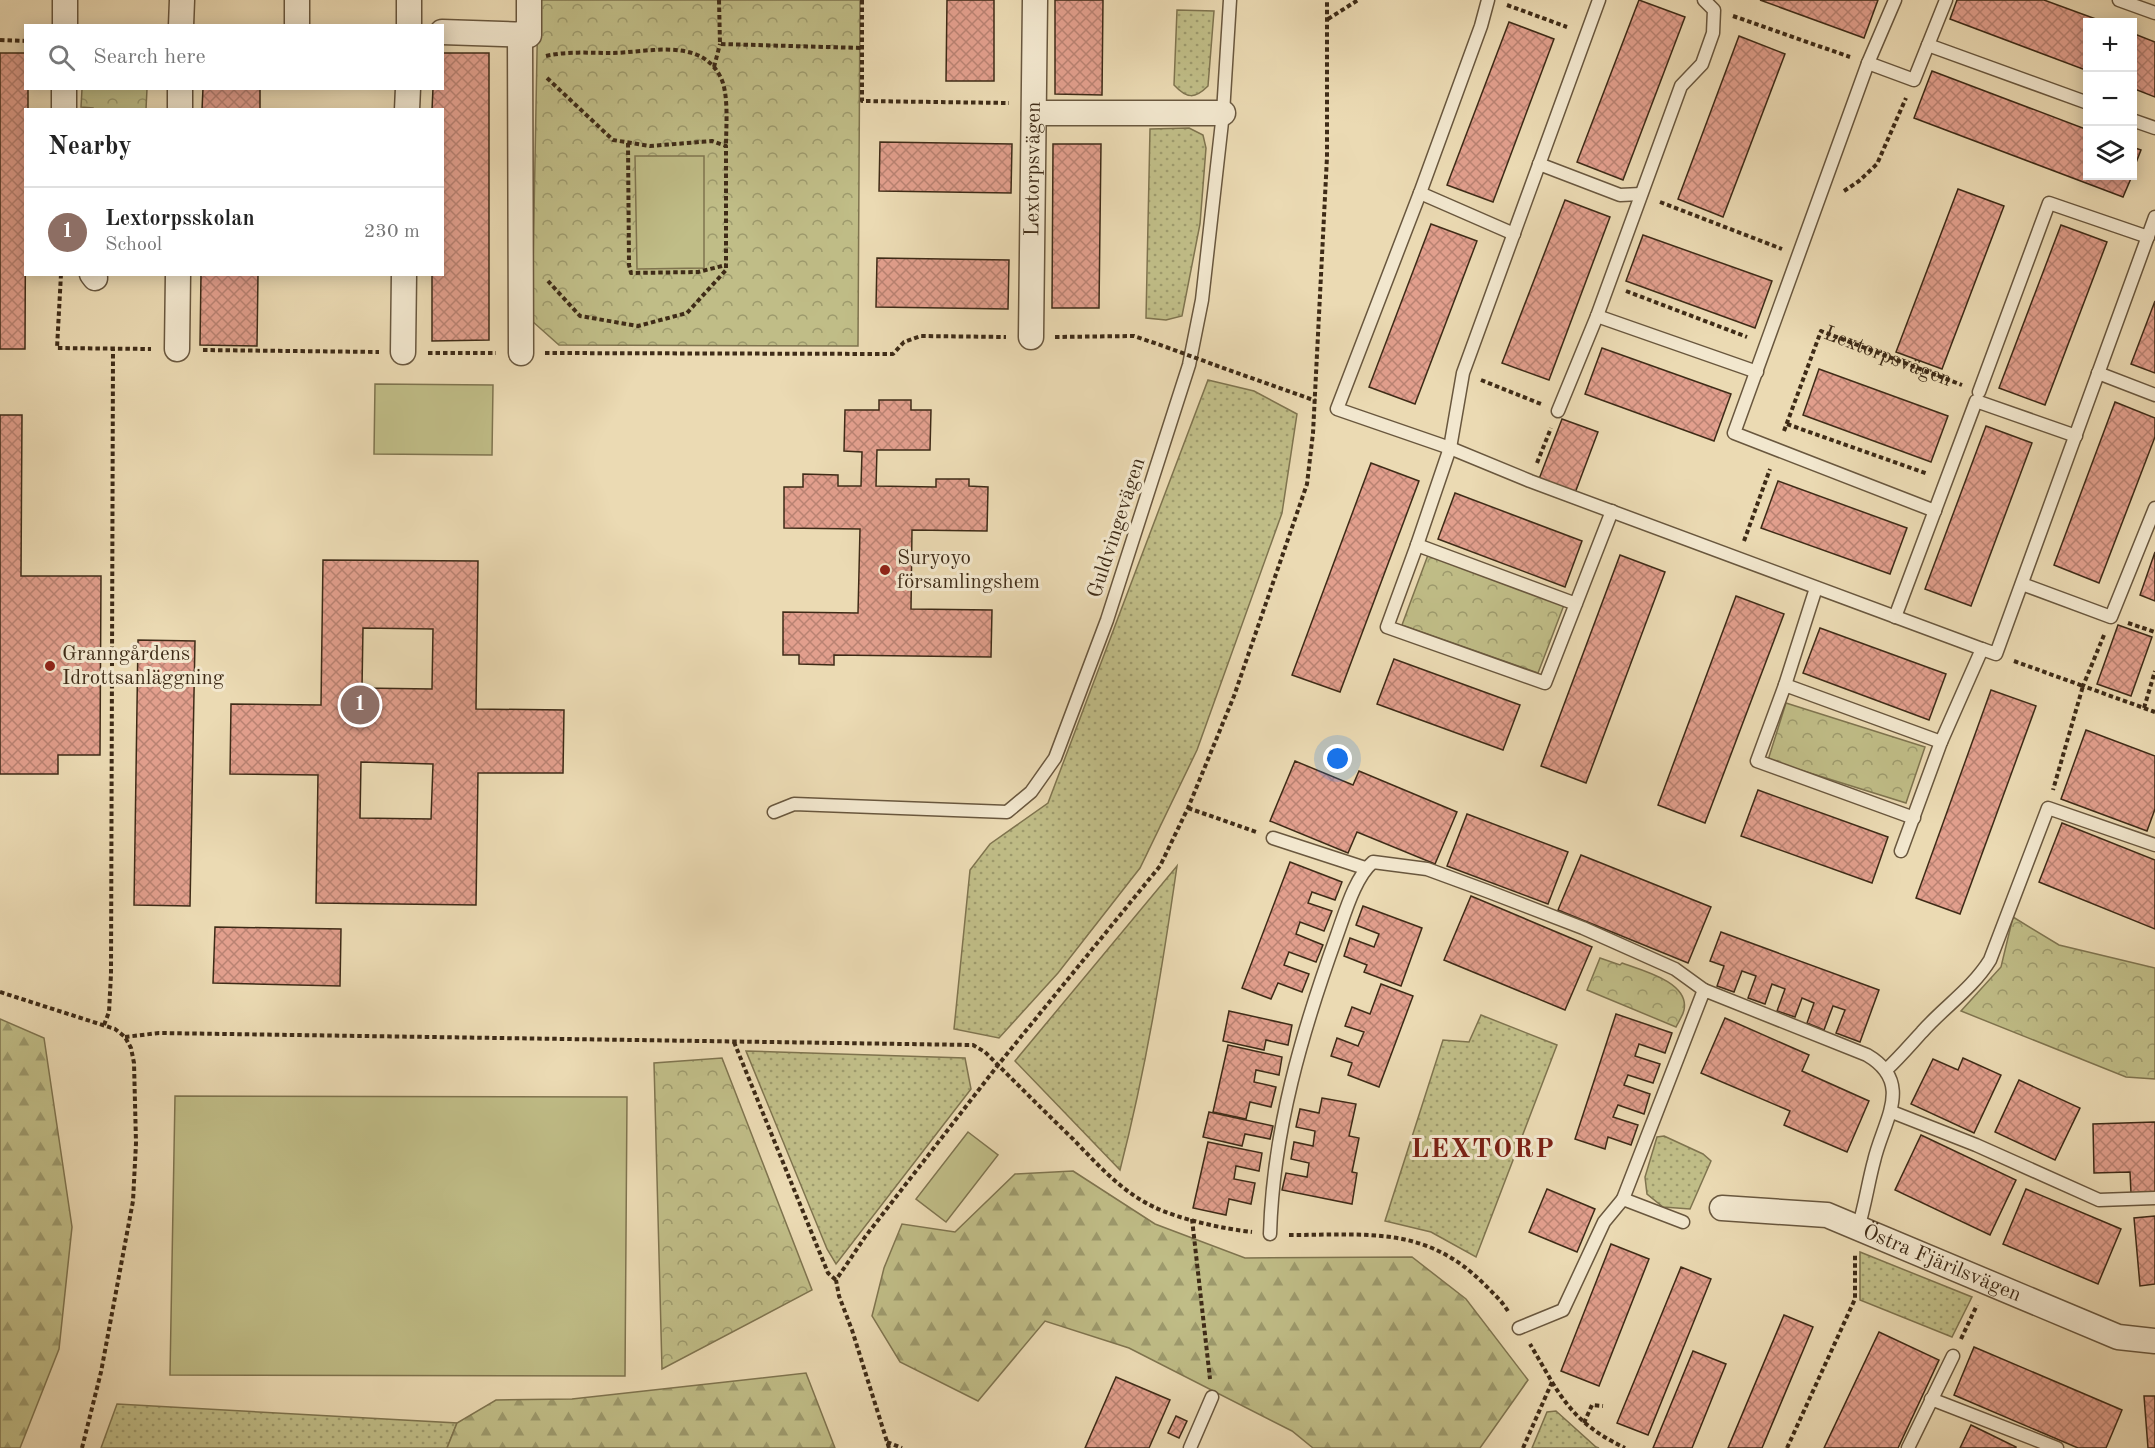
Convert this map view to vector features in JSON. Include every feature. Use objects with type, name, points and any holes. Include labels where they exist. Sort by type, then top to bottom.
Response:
[{"type":"street","points":[[65,0],[65,24]]},
{"type":"street","points":[[181,24],[182,0]]},
{"type":"street","points":[[297,0],[297,24]]},
{"type":"street","points":[[409,0],[409,24]]},
{"type":"street","points":[[444,32],[529,35],[529,0]]},
{"type":"street","name":"Lextorpsvägen","points":[[1031,337],[1035,0]]},
{"type":"street","points":[[520,34],[520,353]]},
{"type":"street","points":[[64,90],[64,108]]},
{"type":"street","points":[[180,90],[180,108]]},
{"type":"street","points":[[407,108],[408,90]]},
{"type":"street","points":[[1034,108],[1223,113]]},
{"type":"street","points":[[177,350],[178,276]]},
{"type":"street","points":[[403,352],[404,276]]},
{"type":"street","name":"Östra Fjärilsvägen","points":[[1722,1208],[1827,1215],[2118,1337],[2155,1341]]},
{"type":"lane","name":"Guldvingevägen","points":[[774,812],[794,804],[1007,812],[1032,792],[1055,758],[1107,620],[1189,365],[1202,300],[1223,113],[1230,0]]},
{"type":"lane","points":[[1488,0],[1481,26],[1337,409],[1450,448],[1530,481],[1996,654],[2155,217]]},
{"type":"lane","points":[[1599,0],[1463,373],[1450,448],[1387,627],[1545,683],[1612,511]]},
{"type":"lane","points":[[1895,0],[1868,63],[1734,433],[1935,511]]},
{"type":"lane","points":[[1868,63],[1914,80],[1946,0]]},
{"type":"lane","points":[[2119,0],[2155,13]]},
{"type":"lane","points":[[1558,411],[1597,316],[1681,86],[1702,64],[1713,33],[1709,3]]},
{"type":"lane","points":[[1928,45],[2083,102]]},
{"type":"lane","points":[[2137,121],[2155,128]]},
{"type":"lane","points":[[1539,164],[1620,195],[1641,195]]},
{"type":"lane","points":[[1419,193],[1514,234]]},
{"type":"lane","points":[[1979,392],[2049,203],[2148,237]]},
{"type":"lane","points":[[1597,316],[1756,372]]},
{"type":"lane","points":[[2098,373],[2155,395]]},
{"type":"lane","name":"Lextorpsvägen","points":[[1895,617],[1976,401],[2076,436]]},
{"type":"lane","points":[[2022,584],[2111,617],[2154,516]]},
{"type":"lane","points":[[1417,545],[1576,604]]},
{"type":"lane","points":[[1816,588],[1785,685],[1757,761],[1914,818]]},
{"type":"lane","points":[[1901,851],[1941,742],[1982,649]]},
{"type":"lane","points":[[1785,685],[1941,742]]},
{"type":"lane","points":[[1886,1070],[1922,1031],[1980,975],[1990,960],[2048,808],[2155,845]]},
{"type":"lane","points":[[1273,838],[1365,868]]},
{"type":"lane","points":[[1270,1234],[1280,1132],[1298,1051],[1344,918],[1365,868],[1373,862],[1427,869],[1583,928],[1674,969],[1704,990],[1878,1061],[1892,1081],[1892,1112],[1874,1159],[1865,1208],[1858,1228]]},
{"type":"lane","points":[[1519,1328],[1563,1310],[1604,1222],[1623,1199],[1704,990]]},
{"type":"lane","points":[[1892,1112],[1976,1145],[2099,1200],[2155,1198]]},
{"type":"lane","points":[[1623,1199],[1683,1222]]},
{"type":"lane","points":[[1908,1448],[1953,1356]]},
{"type":"lane","points":[[1190,1448],[1212,1397]]},
{"type":"lane","points":[[1931,1400],[2056,1448]]},
{"type":"path","points":[[714,68],[720,44],[719,0]]},
{"type":"path","points":[[862,0],[862,100],[1034,108]]},
{"type":"path","points":[[889,1448],[852,1330],[838,1296],[836,1280],[865,1237],[998,1065],[1160,866],[1188,808],[1234,696],[1307,484],[1315,401],[1327,157],[1327,0]]},
{"type":"path","points":[[1327,20],[1358,0]]},
{"type":"path","points":[[1709,3],[1868,63]]},
{"type":"path","points":[[1505,4],[1587,35]]},
{"type":"path","points":[[0,40],[24,41]]},
{"type":"path","points":[[720,44],[862,48]]},
{"type":"path","points":[[520,64],[549,55],[678,50],[703,57],[722,79],[725,93],[726,270],[687,313],[638,326],[580,316],[557,292],[520,245]]},
{"type":"path","points":[[520,64],[551,81],[613,140],[650,146],[712,141],[726,146]]},
{"type":"path","points":[[1815,209],[1859,181],[1877,164],[1914,80]]},
{"type":"path","points":[[628,143],[629,265],[631,273],[698,272],[726,265]]},
{"type":"path","points":[[1641,195],[1799,255]]},
{"type":"path","points":[[61,276],[57,348],[893,354],[904,342],[921,336],[1134,336],[1315,401]]},
{"type":"path","points":[[1608,284],[1766,345]]},
{"type":"path","name":"Lextorpsvägen","points":[[1737,559],[1821,332],[1979,392]]},
{"type":"path","points":[[104,1025],[110,1012],[111,974],[112,349]]},
{"type":"path","points":[[1463,373],[1558,411],[1530,481]]},
{"type":"path","points":[[1787,424],[1946,481]]},
{"type":"path","points":[[2048,808],[2083,686],[2111,617]]},
{"type":"path","points":[[1996,654],[2155,712]]},
{"type":"path","points":[[2144,708],[2155,671]]},
{"type":"path","points":[[1188,808],[1273,838]]},
{"type":"path","points":[[0,992],[115,1029],[125,1037],[131,1048],[134,1063],[136,1143],[133,1201],[101,1372],[82,1448]]},
{"type":"path","points":[[125,1037],[159,1033],[973,1045],[985,1052],[1100,1166],[1134,1196],[1153,1207],[1175,1216],[1232,1230],[1270,1234],[1383,1235],[1416,1241],[1462,1263],[1504,1304],[1564,1400],[1584,1423],[1600,1436],[1624,1448]]},
{"type":"path","points":[[734,1042],[828,1273],[836,1280]]},
{"type":"path","points":[[1192,1219],[1212,1397]]},
{"type":"path","points":[[1787,1448],[1855,1299],[1855,1250],[1858,1228]]},
{"type":"path","points":[[1953,1356],[1987,1282]]},
{"type":"path","points":[[1523,1448],[1552,1382]]},
{"type":"path","points":[[1584,1423],[1592,1405],[1603,1406]]},
{"type":"path","points":[[887,1442],[902,1448]]},
{"type":"green space","points":[[538,0],[860,0],[858,346],[559,345],[532,321]]},
{"type":"green space","points":[[1177,10],[1214,11],[1208,86],[1191,96],[1183,93],[1174,85]]},
{"type":"green space","points":[[82,90],[147,90],[146,108],[81,107]]},
{"type":"green space","points":[[1189,128],[1203,135],[1206,148],[1200,224],[1182,316],[1166,320],[1146,318],[1150,129]]},
{"type":"green space","points":[[635,156],[704,156],[704,268],[637,269]]},
{"type":"green space","points":[[1208,380],[1254,391],[1297,414],[1282,513],[1197,750],[1140,868],[1058,973],[999,1038],[954,1029],[970,870],[990,844],[1048,803]]},
{"type":"green space","points":[[375,384],[493,385],[492,455],[374,454]]},
{"type":"green space","points":[[1428,555],[1564,605],[1538,673],[1402,625]]},
{"type":"green space","points":[[1786,703],[1925,747],[1906,803],[1768,760]]},
{"type":"green space","points":[[1177,866],[1153,1019],[1120,1170],[1015,1061]]},
{"type":"green space","points":[[2013,917],[2059,945],[2155,968],[2155,1079],[2126,1077],[1961,1011],[2001,967]]},
{"type":"green space","points":[[1600,958],[1641,969],[1662,979],[1680,992],[1684,1000],[1684,1010],[1676,1027],[1587,990]]},
{"type":"green space","points":[[1481,1015],[1557,1045],[1476,1257],[1431,1232],[1385,1221],[1443,1040],[1469,1042]]},
{"type":"green space","points":[[0,1019],[44,1038],[72,1227],[59,1349],[20,1448],[0,1448]]},
{"type":"green space","points":[[746,1051],[965,1058],[971,1089],[836,1264],[827,1249]]},
{"type":"green space","points":[[722,1058],[812,1290],[662,1369],[654,1063]]},
{"type":"green space","points":[[175,1096],[627,1097],[625,1376],[170,1375]]},
{"type":"green space","points":[[968,1132],[998,1155],[946,1222],[916,1199]]},
{"type":"green space","points":[[1664,1136],[1703,1154],[1711,1161],[1690,1209],[1663,1207],[1647,1194],[1645,1177],[1657,1137]]},
{"type":"green space","points":[[1073,1171],[1155,1224],[1245,1258],[1412,1257],[1466,1299],[1528,1380],[1480,1448],[1313,1448],[1292,1431],[1129,1348],[1045,1321],[978,1401],[900,1362],[872,1316],[884,1268],[902,1224],[955,1232],[1015,1174]]},
{"type":"green space","points":[[1860,1252],[1972,1297],[1952,1337],[1860,1300]]},
{"type":"green space","points":[[806,1373],[835,1448],[447,1448],[457,1423],[496,1400],[572,1399]]},
{"type":"green space","points":[[117,1404],[457,1423],[447,1448],[101,1448]]},
{"type":"green space","points":[[1556,1411],[1599,1448],[1532,1448],[1547,1412]]},
{"type":"building","points":[[947,0],[994,0],[994,81],[946,81]]},
{"type":"building","points":[[1055,0],[1103,0],[1102,95],[1055,94]]},
{"type":"building","points":[[1639,0],[1685,17],[1623,180],[1577,162]]},
{"type":"building","points":[[1760,0],[1878,0],[1864,38]]},
{"type":"building","points":[[1957,0],[2044,0],[2093,18],[2083,18],[2083,69],[1950,19]]},
{"type":"building","points":[[1509,22],[1554,39],[1493,202],[1447,185]]},
{"type":"building","points":[[2137,35],[2155,42],[2155,97],[2137,90]]},
{"type":"building","points":[[1739,36],[1785,54],[1723,217],[1678,199]]},
{"type":"building","points":[[0,53],[24,53],[24,90],[28,90],[28,108],[24,108],[25,349],[0,349]]},
{"type":"building","points":[[444,53],[489,53],[489,340],[432,341],[432,276],[444,276],[444,108],[432,108],[433,90],[444,90]]},
{"type":"building","points":[[1932,71],[2083,128],[2083,180],[2130,180],[2123,197],[1914,118]]},
{"type":"building","points":[[203,90],[260,90],[260,108],[202,108]]},
{"type":"building","points":[[880,142],[1012,144],[1011,193],[879,191]]},
{"type":"building","points":[[1053,144],[1101,144],[1099,308],[1052,308]]},
{"type":"building","points":[[2137,149],[2141,150],[2137,160]]},
{"type":"building","points":[[1958,189],[2004,206],[1942,369],[1896,352]]},
{"type":"building","points":[[1565,200],[1610,217],[1549,380],[1502,363]]},
{"type":"building","points":[[1431,224],[1477,241],[1415,404],[1369,387]]},
{"type":"building","points":[[2061,225],[2107,242],[2045,405],[1999,388]]},
{"type":"building","points":[[1643,235],[1772,281],[1755,328],[1626,281]]},
{"type":"building","points":[[877,258],[1009,260],[1008,309],[876,307]]},
{"type":"building","points":[[201,276],[258,276],[257,346],[200,345]]},
{"type":"building","points":[[2155,301],[2155,373],[2131,364]]},
{"type":"building","points":[[1602,348],[1731,394],[1714,441],[1585,394]]},
{"type":"building","points":[[1819,369],[1948,416],[1931,462],[1803,415]]},
{"type":"building","name":"Suryoyo församlingshem","points":[[879,400],[911,400],[911,410],[931,410],[930,450],[877,450],[876,486],[936,487],[936,479],[969,479],[969,486],[988,487],[987,531],[912,530],[911,609],[992,610],[991,657],[834,655],[834,665],[799,664],[799,655],[783,655],[783,612],[858,613],[860,529],[784,528],[784,487],[803,487],[803,474],[838,475],[838,486],[861,486],[862,452],[844,451],[845,410],[879,410]]},
{"type":"building","points":[[2115,402],[2155,418],[2155,437],[2099,583],[2054,565]]},
{"type":"building","name":"Granngårdens Idrottsanläggning","points":[[0,415],[22,415],[21,576],[101,576],[100,755],[58,755],[58,774],[0,774]]},
{"type":"building","points":[[1562,419],[1598,432],[1575,493],[1539,479]]},
{"type":"building","points":[[1986,426],[2032,443],[1971,606],[1925,589]]},
{"type":"building","points":[[1371,463],[1419,481],[1340,692],[1292,675]]},
{"type":"building","points":[[1778,481],[1907,528],[1890,574],[1761,528]]},
{"type":"building","points":[[1455,493],[1582,541],[1565,587],[1438,539]]},
{"type":"building","points":[[2155,552],[2155,601],[2140,595]]},
{"type":"building","points":[[1620,555],[1665,572],[1586,783],[1541,766]]},
{"type":"building","points":[[323,560],[478,561],[476,709],[564,710],[563,773],[478,773],[476,905],[316,903],[318,775],[230,774],[231,704],[321,705]],"holes":[[[363,628],[433,629],[432,689],[362,688]],[[361,762],[433,764],[431,819],[360,818]]]},
{"type":"building","points":[[1736,596],[1784,614],[1705,823],[1658,805]]},
{"type":"building","points":[[2118,625],[2152,637],[2131,696],[2097,684]]},
{"type":"building","points":[[1820,628],[1946,674],[1929,720],[1803,673]]},
{"type":"building","points":[[138,640],[195,641],[190,906],[134,905]]},
{"type":"building","points":[[1394,659],[1520,705],[1503,750],[1377,704]]},
{"type":"building","points":[[1991,690],[2036,706],[1960,914],[1916,898]]},
{"type":"building","points":[[2086,730],[2155,756],[2155,809],[2147,831],[2061,799]]},
{"type":"building","points":[[1295,761],[1353,785],[1359,771],[1457,812],[1435,864],[1357,832],[1348,853],[1270,821]]},
{"type":"building","points":[[1758,790],[1888,837],[1872,883],[1741,836]]},
{"type":"building","points":[[1467,814],[1568,852],[1548,904],[1447,866]]},
{"type":"building","points":[[2062,823],[2155,860],[2155,929],[2039,882]]},
{"type":"building","points":[[1581,855],[1711,907],[1688,963],[1558,910]]},
{"type":"building","points":[[1290,862],[1342,882],[1335,900],[1312,892],[1308,903],[1332,911],[1324,931],[1300,922],[1296,934],[1323,945],[1316,962],[1289,952],[1284,965],[1309,974],[1302,992],[1278,983],[1271,999],[1242,988]]},
{"type":"building","points":[[1471,896],[1592,947],[1565,1010],[1444,960]]},
{"type":"building","points":[[1363,906],[1422,928],[1401,986],[1364,972],[1367,965],[1344,956],[1350,938],[1374,947],[1379,934],[1356,925]]},
{"type":"building","points":[[215,927],[341,929],[340,986],[213,983]]},
{"type":"building","points":[[1721,932],[1879,990],[1860,1042],[1836,1033],[1845,1010],[1833,1006],[1824,1030],[1807,1023],[1814,1003],[1802,998],[1795,1017],[1777,1011],[1785,989],[1772,984],[1765,1004],[1748,998],[1756,976],[1742,971],[1734,992],[1717,986],[1724,966],[1710,961]]},
{"type":"building","points":[[1381,984],[1413,996],[1379,1087],[1348,1075],[1352,1063],[1331,1056],[1337,1038],[1358,1046],[1364,1032],[1345,1026],[1352,1007],[1370,1014]]},
{"type":"building","points":[[1229,1011],[1292,1025],[1288,1045],[1266,1040],[1264,1050],[1223,1041]]},
{"type":"building","points":[[1616,1014],[1672,1033],[1665,1053],[1639,1044],[1635,1056],[1660,1064],[1653,1083],[1628,1075],[1624,1085],[1650,1094],[1644,1114],[1618,1105],[1613,1117],[1638,1125],[1631,1145],[1608,1137],[1605,1149],[1575,1139]]},
{"type":"building","points":[[1725,1018],[1809,1055],[1802,1071],[1869,1101],[1847,1152],[1784,1125],[1790,1111],[1701,1073]]},
{"type":"building","points":[[1228,1045],[1282,1057],[1279,1075],[1256,1070],[1254,1082],[1276,1087],[1271,1107],[1250,1102],[1246,1119],[1213,1112]]},
{"type":"building","points":[[1963,1058],[2001,1075],[1974,1133],[1911,1104],[1933,1059],[1958,1070]]},
{"type":"building","points":[[2019,1080],[2080,1108],[2055,1160],[1995,1132]]},
{"type":"building","points":[[1322,1098],[1356,1104],[1349,1136],[1359,1138],[1352,1172],[1357,1173],[1352,1204],[1282,1190],[1286,1173],[1307,1177],[1309,1163],[1291,1159],[1294,1142],[1313,1146],[1315,1131],[1296,1127],[1300,1109],[1319,1113]]},
{"type":"building","points":[[1209,1112],[1273,1126],[1270,1139],[1245,1134],[1242,1146],[1203,1137]]},
{"type":"building","points":[[2155,1122],[2155,1193],[2131,1193],[2130,1172],[2094,1173],[2093,1124]]},
{"type":"building","points":[[1921,1135],[2016,1180],[1990,1235],[1895,1190]]},
{"type":"building","points":[[1208,1142],[1262,1153],[1259,1171],[1236,1166],[1234,1179],[1255,1183],[1251,1204],[1229,1199],[1226,1215],[1193,1208]]},
{"type":"building","points":[[1547,1189],[1595,1209],[1577,1252],[1529,1232]]},
{"type":"building","points":[[2026,1189],[2121,1229],[2098,1284],[2003,1244]]},
{"type":"building","points":[[2155,1216],[2155,1284],[2140,1286],[2134,1218]]},
{"type":"building","points":[[1611,1244],[1649,1259],[1599,1386],[1561,1371]]},
{"type":"building","points":[[1681,1267],[1711,1279],[1648,1435],[1617,1423]]},
{"type":"building","points":[[1784,1315],[1813,1327],[1762,1448],[1728,1448]]},
{"type":"building","points":[[1879,1332],[1939,1360],[1898,1448],[1824,1448]]},
{"type":"building","points":[[1974,1347],[2122,1410],[2106,1448],[2078,1448],[1954,1395]]},
{"type":"building","points":[[1693,1351],[1726,1364],[1692,1448],[1653,1448]]},
{"type":"building","points":[[1116,1377],[1170,1400],[1149,1448],[1085,1448]]},
{"type":"building","points":[[2144,1396],[2155,1396],[2155,1448],[2148,1448]]},
{"type":"building","points":[[1176,1416],[1187,1421],[1179,1438],[1168,1433]]},
{"type":"building","points":[[1971,1425],[2016,1447],[2016,1448],[1960,1448]]},
{"type":"place","name":"Suryoyo församlingshem","points":[[885,570]]},
{"type":"place","name":"Granngårdens Idrottsanläggning","points":[[50,666]]},
{"type":"place","name":"Lextorpsskolan","points":[[360,705]]},
{"type":"district","name":"LEXTORP","points":[[1483,1149]]}]
